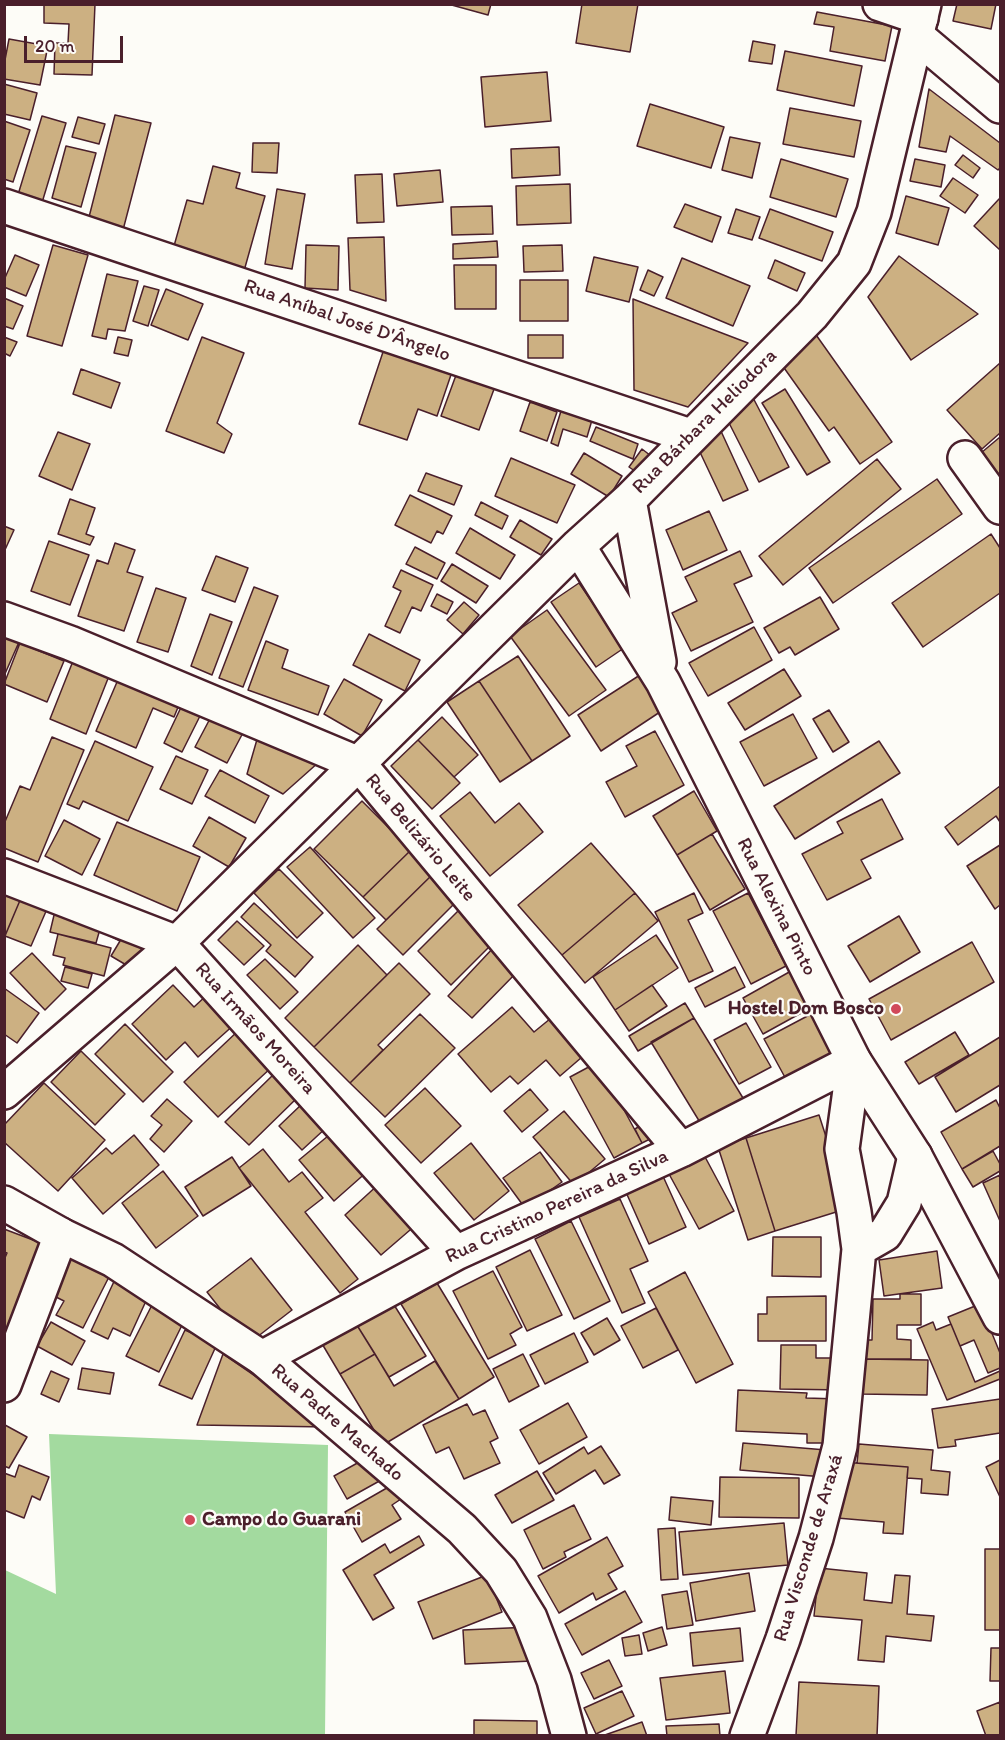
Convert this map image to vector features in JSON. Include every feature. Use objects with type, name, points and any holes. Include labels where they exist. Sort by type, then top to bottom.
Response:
[{"type":"street","points":[[880,4],[921,20],[1000,106]]},
{"type":"street","name":"Rua Bárbara Heliodora","points":[[4,1092],[177,943],[578,546],[629,500],[812,315],[854,263],[874,212],[921,20]]},
{"type":"street","name":"Rua Aníbal José D'Ângelo","points":[[4,206],[690,436]]},
{"type":"street","points":[[965,458],[1000,507]]},
{"type":"street","name":"Rua Alexina Pinto","points":[[629,500],[663,682]]},
{"type":"street","name":"Rua Alexina Pinto","points":[[578,546],[663,682],[854,1061],[915,1155],[1000,1317]]},
{"type":"street","name":"Rua Belizário Leite","points":[[4,619],[70,643],[359,764],[681,1150]]},
{"type":"street","name":"Rua Irmãos Moreira","points":[[4,876],[177,943],[456,1253]]},
{"type":"street","name":"Rua Cristino Pereira da Silva","points":[[262,1359],[456,1253],[681,1150],[854,1061]]},
{"type":"street","name":"Rua Visconde de Araxá","points":[[747,1736],[783,1639],[812,1550],[840,1446],[859,1249],[842,1149],[854,1061]]},
{"type":"street","points":[[859,1249],[885,1234],[904,1203],[915,1155]]},
{"type":"street","name":"Rua Padre Machado","points":[[4,1203],[61,1236],[113,1260],[262,1359],[462,1529],[501,1571],[530,1618],[554,1680],[569,1736]]},
{"type":"street","points":[[4,1385],[61,1236]]},
{"type":"green space","name":"Campo do Guarani","points":[[49,1434],[328,1445],[325,1735],[5,1735],[5,1570],[56,1594]]},
{"type":"building","points":[[44,4],[95,4],[92,75],[54,74],[55,43],[68,43],[69,24],[44,23]]},
{"type":"building","points":[[448,4],[491,4],[488,15]]},
{"type":"building","points":[[582,4],[638,4],[630,52],[576,43]]},
{"type":"building","points":[[957,4],[996,4],[991,29],[953,21]]},
{"type":"building","points":[[817,12],[892,26],[885,61],[830,51],[834,27],[814,24]]},
{"type":"building","points":[[9,39],[48,46],[40,85],[4,79]]},
{"type":"building","points":[[753,41],[775,45],[772,64],[749,61]]},
{"type":"building","points":[[785,51],[862,66],[854,106],[777,90]]},
{"type":"building","points":[[547,72],[551,121],[485,127],[481,77]]},
{"type":"building","points":[[4,84],[37,93],[30,120],[4,114]]},
{"type":"building","points":[[929,89],[1000,143],[1000,168],[998,170],[950,136],[946,152],[919,147]]},
{"type":"building","points":[[650,104],[724,127],[711,168],[637,146]]},
{"type":"building","points":[[790,108],[861,121],[854,157],[783,144]]},
{"type":"building","points":[[115,115],[151,123],[123,230],[88,221]]},
{"type":"building","points":[[42,116],[66,123],[41,206],[17,198]]},
{"type":"building","points":[[78,117],[105,124],[99,144],[72,137]]},
{"type":"building","points":[[4,121],[30,130],[13,182],[4,179]]},
{"type":"building","points":[[730,137],[760,143],[752,178],[722,170]]},
{"type":"building","points":[[253,143],[279,143],[277,173],[252,172]]},
{"type":"building","points":[[66,146],[96,153],[81,207],[52,198]]},
{"type":"building","points":[[559,147],[560,175],[512,178],[511,149]]},
{"type":"building","points":[[963,155],[980,168],[973,178],[955,165]]},
{"type":"building","points":[[781,159],[848,179],[836,217],[770,197]]},
{"type":"building","points":[[915,159],[945,165],[941,187],[910,181]]},
{"type":"building","points":[[213,166],[240,173],[236,188],[265,196],[244,271],[172,253],[187,200],[203,204]]},
{"type":"building","points":[[440,170],[443,202],[397,206],[394,174]]},
{"type":"building","points":[[382,174],[384,222],[357,223],[355,175]]},
{"type":"building","points":[[953,178],[978,195],[965,213],[940,196]]},
{"type":"building","points":[[570,184],[571,223],[517,225],[516,186]]},
{"type":"building","points":[[277,189],[305,194],[292,269],[265,264]]},
{"type":"building","points":[[906,196],[949,208],[938,245],[896,233]]},
{"type":"building","points":[[1000,200],[1000,250],[974,226]]},
{"type":"building","points":[[685,204],[721,217],[712,242],[674,227]]},
{"type":"building","points":[[492,206],[493,234],[452,235],[451,207]]},
{"type":"building","points":[[736,209],[760,217],[752,240],[728,233]]},
{"type":"building","points":[[770,209],[833,232],[822,261],[759,238]]},
{"type":"building","points":[[384,237],[386,301],[350,290],[348,238]]},
{"type":"building","points":[[497,241],[498,257],[453,259],[453,244]]},
{"type":"building","points":[[53,245],[88,255],[62,346],[27,336]]},
{"type":"building","points":[[306,245],[339,246],[338,290],[305,288]]},
{"type":"building","points":[[562,245],[563,271],[524,272],[523,246]]},
{"type":"building","points":[[15,255],[39,265],[26,296],[4,287],[4,280]]},
{"type":"building","points":[[899,256],[978,314],[911,360],[868,297]]},
{"type":"building","points":[[594,257],[638,267],[629,302],[586,291]]},
{"type":"building","points":[[682,258],[750,286],[733,326],[666,298]]},
{"type":"building","points":[[775,260],[805,273],[797,291],[768,278]]},
{"type":"building","points":[[454,265],[496,265],[496,309],[455,309]]},
{"type":"building","points":[[648,270],[663,277],[654,296],[640,290]]},
{"type":"building","points":[[107,274],[138,281],[125,331],[108,329],[106,339],[92,336]]},
{"type":"building","points":[[520,280],[568,280],[568,321],[520,321]]},
{"type":"building","points":[[144,286],[159,290],[148,326],[133,321]]},
{"type":"building","points":[[166,289],[203,304],[188,340],[151,325]]},
{"type":"building","points":[[4,298],[23,306],[13,329],[4,326]]},
{"type":"building","points":[[633,299],[748,343],[688,407],[634,390]]},
{"type":"building","points":[[814,332],[892,442],[860,464],[834,427],[829,431],[777,358]]},
{"type":"building","points":[[528,335],[563,335],[563,358],[528,358]]},
{"type":"building","points":[[4,337],[17,342],[10,356],[4,353]]},
{"type":"building","points":[[118,337],[132,340],[128,356],[114,353]]},
{"type":"building","points":[[202,337],[244,353],[217,423],[232,434],[224,453],[166,431]]},
{"type":"building","points":[[387,340],[455,363],[437,416],[418,409],[407,440],[359,424]]},
{"type":"building","points":[[1000,363],[1000,433],[982,449],[947,410]]},
{"type":"building","points":[[459,367],[497,381],[479,430],[441,416]]},
{"type":"building","points":[[81,369],[120,383],[111,408],[73,394]]},
{"type":"building","points":[[785,389],[830,462],[807,475],[762,403]]},
{"type":"building","points":[[749,390],[789,467],[759,482],[726,417]]},
{"type":"building","points":[[530,402],[557,412],[547,441],[520,431]]},
{"type":"building","points":[[561,411],[592,420],[587,437],[563,429],[558,446],[551,443]]},
{"type":"building","points":[[596,427],[638,444],[633,459],[590,441]]},
{"type":"building","points":[[720,429],[748,490],[723,501],[698,448]]},
{"type":"building","points":[[58,432],[90,444],[72,490],[39,476]]},
{"type":"building","points":[[1000,437],[1000,476],[981,453]]},
{"type":"building","points":[[642,449],[655,459],[642,476],[629,467]]},
{"type":"building","points":[[584,453],[622,476],[609,497],[571,474]]},
{"type":"building","points":[[511,458],[575,485],[557,523],[495,496]]},
{"type":"building","points":[[877,459],[901,489],[783,585],[759,556]]},
{"type":"building","points":[[426,473],[462,486],[454,505],[418,491]]},
{"type":"building","points":[[937,479],[962,514],[833,603],[809,568]]},
{"type":"building","points":[[410,495],[452,516],[443,534],[437,531],[431,543],[395,525]]},
{"type":"building","points":[[70,499],[95,508],[86,534],[94,537],[90,545],[58,534]]},
{"type":"building","points":[[481,502],[508,516],[502,529],[475,515]]},
{"type":"building","points":[[709,511],[727,550],[683,570],[666,530]]},
{"type":"building","points":[[520,520],[552,539],[541,555],[510,537]]},
{"type":"building","points":[[4,526],[14,530],[4,552]]},
{"type":"building","points":[[470,528],[515,555],[500,579],[456,553]]},
{"type":"building","points":[[991,534],[1000,548],[1000,593],[923,647],[892,603]]},
{"type":"building","points":[[49,541],[89,555],[70,605],[31,591]]},
{"type":"building","points":[[115,543],[135,550],[127,572],[143,577],[124,631],[78,616],[97,560],[108,564]]},
{"type":"building","points":[[415,547],[445,563],[437,579],[406,564]]},
{"type":"building","points":[[740,551],[752,576],[734,584],[753,622],[691,651],[672,613],[697,601],[685,577]]},
{"type":"building","points":[[216,556],[248,568],[235,602],[202,590]]},
{"type":"building","points":[[452,564],[488,586],[476,603],[441,581]]},
{"type":"building","points":[[401,570],[433,585],[421,611],[412,607],[400,633],[385,626],[401,591],[393,587]]},
{"type":"building","points":[[579,583],[624,648],[596,667],[551,602]]},
{"type":"building","points":[[254,587],[278,596],[243,687],[219,678]]},
{"type":"building","points":[[156,588],[186,598],[168,652],[137,642]]},
{"type":"building","points":[[437,594],[453,602],[447,614],[431,606]]},
{"type":"building","points":[[820,597],[839,629],[795,655],[790,647],[779,653],[764,628]]},
{"type":"building","points":[[464,602],[479,615],[463,634],[447,620]]},
{"type":"building","points":[[547,610],[606,690],[569,716],[510,636]]},
{"type":"building","points":[[210,614],[232,622],[212,675],[191,666]]},
{"type":"building","points":[[754,627],[772,660],[708,696],[689,663]]},
{"type":"building","points":[[369,634],[420,660],[405,691],[353,665]]},
{"type":"building","points":[[4,636],[19,642],[4,676]]},
{"type":"building","points":[[266,641],[288,650],[282,668],[329,686],[318,715],[248,690]]},
{"type":"building","points":[[20,643],[64,661],[47,702],[4,684]]},
{"type":"building","points":[[518,656],[570,736],[532,761],[479,681]]},
{"type":"building","points":[[73,661],[109,676],[86,734],[50,719]]},
{"type":"building","points":[[784,669],[801,696],[745,730],[728,703]]},
{"type":"building","points":[[120,675],[181,700],[174,717],[153,708],[136,748],[96,731]]},
{"type":"building","points":[[640,675],[663,710],[601,751],[578,715]]},
{"type":"building","points":[[344,679],[382,700],[362,736],[324,714]]},
{"type":"building","points":[[479,681],[532,761],[500,782],[447,702]]},
{"type":"building","points":[[184,701],[203,710],[182,752],[164,743]]},
{"type":"building","points":[[829,710],[849,742],[833,752],[813,719]]},
{"type":"building","points":[[213,713],[245,729],[227,763],[195,747]]},
{"type":"building","points":[[793,714],[817,758],[764,786],[740,742]]},
{"type":"building","points":[[442,717],[478,755],[454,777],[418,740]]},
{"type":"building","points":[[655,731],[684,785],[625,817],[606,782],[637,766],[626,746]]},
{"type":"building","points":[[258,736],[319,762],[283,794],[247,774]]},
{"type":"building","points":[[52,737],[84,750],[38,862],[4,848],[4,824],[20,786],[30,790]]},
{"type":"building","points":[[418,740],[460,783],[432,809],[391,766]]},
{"type":"building","points":[[95,741],[153,767],[128,821],[83,801],[79,809],[67,804]]},
{"type":"building","points":[[879,741],[900,773],[795,839],[774,806]]},
{"type":"building","points":[[176,756],[208,770],[192,804],[160,789]]},
{"type":"building","points":[[220,770],[269,796],[255,823],[205,796]]},
{"type":"building","points":[[1000,786],[1000,822],[996,816],[958,845],[945,827]]},
{"type":"building","points":[[694,791],[717,831],[677,855],[653,816]]},
{"type":"building","points":[[470,792],[495,823],[519,803],[543,832],[490,876],[440,816]]},
{"type":"building","points":[[882,799],[903,839],[861,860],[871,878],[827,900],[802,854],[843,833],[837,822]]},
{"type":"building","points":[[362,801],[411,850],[363,897],[314,849]]},
{"type":"building","points":[[209,817],[246,838],[229,867],[193,846]]},
{"type":"building","points":[[64,820],[100,839],[82,875],[45,856]]},
{"type":"building","points":[[117,822],[200,857],[177,911],[94,875]]},
{"type":"building","points":[[712,834],[745,889],[710,910],[677,855]]},
{"type":"building","points":[[591,843],[635,893],[562,955],[518,905]]},
{"type":"building","points":[[1000,845],[1000,905],[995,909],[967,866]]},
{"type":"building","points":[[310,847],[375,918],[353,938],[287,867]]},
{"type":"building","points":[[411,850],[434,873],[386,920],[363,897]]},
{"type":"building","points":[[279,869],[323,913],[297,938],[254,893]]},
{"type":"building","points":[[434,873],[460,898],[403,955],[377,929]]},
{"type":"building","points":[[4,891],[21,898],[4,938]]},
{"type":"building","points":[[635,893],[658,921],[585,983],[562,955]]},
{"type":"building","points":[[694,893],[703,913],[688,920],[713,971],[689,982],[655,912]]},
{"type":"building","points":[[748,893],[786,966],[751,984],[713,911]]},
{"type":"building","points":[[21,898],[47,909],[31,946],[5,936]]},
{"type":"building","points":[[254,903],[313,957],[295,977],[266,951],[271,945],[241,917]]},
{"type":"building","points":[[461,908],[495,941],[451,985],[418,951]]},
{"type":"building","points":[[55,911],[102,922],[96,943],[50,932]]},
{"type":"building","points":[[899,916],[920,952],[870,982],[848,946]]},
{"type":"building","points":[[237,921],[264,946],[244,965],[218,940]]},
{"type":"building","points":[[112,928],[146,946],[133,969],[111,956],[120,941],[108,935]]},
{"type":"building","points":[[58,934],[111,948],[104,976],[63,965],[65,958],[53,955]]},
{"type":"building","points":[[656,935],[678,968],[615,1010],[593,977]]},
{"type":"building","points":[[972,942],[994,982],[891,1040],[869,999]]},
{"type":"building","points":[[358,945],[387,975],[314,1047],[285,1018]]},
{"type":"building","points":[[495,946],[519,970],[472,1018],[448,996]]},
{"type":"building","points":[[32,953],[66,989],[45,1010],[10,973]]},
{"type":"building","points":[[265,959],[298,992],[280,1009],[247,975]]},
{"type":"building","points":[[399,963],[430,994],[378,1045],[383,1050],[350,1083],[314,1047]]},
{"type":"building","points":[[65,967],[92,974],[88,988],[61,981]]},
{"type":"building","points":[[735,967],[745,987],[705,1007],[695,988]]},
{"type":"building","points":[[791,971],[812,1007],[763,1034],[743,998]]},
{"type":"building","points":[[173,985],[194,1007],[209,993],[236,1023],[198,1057],[185,1042],[166,1060],[132,1024]]},
{"type":"building","points":[[652,985],[667,1006],[629,1031],[615,1010]]},
{"type":"building","points":[[4,988],[39,1013],[17,1043],[4,1034]]},
{"type":"building","points":[[685,1003],[694,1018],[638,1051],[629,1036]]},
{"type":"building","points":[[512,1007],[534,1032],[556,1014],[589,1051],[560,1076],[546,1060],[518,1084],[510,1076],[491,1092],[458,1054]]},
{"type":"building","points":[[815,1012],[838,1053],[787,1081],[764,1039]]},
{"type":"building","points":[[420,1014],[455,1048],[385,1117],[350,1083]]},
{"type":"building","points":[[694,1018],[743,1098],[701,1124],[651,1042]]},
{"type":"building","points":[[746,1023],[771,1067],[739,1084],[714,1040]]},
{"type":"building","points":[[125,1024],[173,1072],[143,1102],[95,1054]]},
{"type":"building","points":[[239,1030],[273,1066],[218,1117],[184,1082]]},
{"type":"building","points":[[955,1032],[969,1055],[919,1084],[905,1062]]},
{"type":"building","points":[[1000,1037],[1000,1085],[956,1112],[935,1077]]},
{"type":"building","points":[[81,1051],[125,1094],[95,1125],[51,1082]]},
{"type":"building","points":[[598,1062],[642,1143],[614,1158],[570,1077]]},
{"type":"building","points":[[274,1074],[298,1097],[249,1145],[225,1122]]},
{"type":"building","points":[[44,1083],[105,1140],[58,1191],[4,1142],[4,1125]]},
{"type":"building","points":[[425,1088],[461,1126],[421,1163],[385,1125]]},
{"type":"building","points":[[530,1089],[548,1110],[522,1132],[504,1111]]},
{"type":"building","points":[[167,1099],[192,1121],[164,1152],[150,1139],[162,1125],[151,1116]]},
{"type":"building","points":[[996,1100],[1000,1108],[1000,1146],[962,1169],[941,1132]]},
{"type":"building","points":[[303,1103],[327,1127],[302,1150],[279,1126]]},
{"type":"building","points":[[564,1111],[605,1159],[574,1185],[533,1137]]},
{"type":"building","points":[[819,1115],[849,1208],[775,1231],[746,1138]]},
{"type":"building","points":[[646,1122],[654,1137],[642,1143],[635,1129]]},
{"type":"building","points":[[334,1131],[369,1170],[334,1201],[299,1160]]},
{"type":"building","points":[[134,1135],[159,1165],[103,1214],[72,1178],[106,1148],[112,1154]]},
{"type":"building","points":[[746,1138],[775,1231],[748,1240],[718,1147]]},
{"type":"building","points":[[471,1143],[509,1191],[474,1220],[434,1173]]},
{"type":"building","points":[[263,1149],[289,1182],[302,1172],[323,1198],[305,1212],[358,1279],[340,1293],[239,1168]]},
{"type":"building","points":[[993,1151],[1000,1164],[1000,1171],[973,1187],[962,1169]]},
{"type":"building","points":[[540,1152],[562,1182],[525,1208],[503,1178]]},
{"type":"building","points":[[704,1155],[734,1211],[699,1229],[669,1174]]},
{"type":"building","points":[[232,1157],[251,1186],[203,1216],[185,1187]]},
{"type":"building","points":[[163,1171],[198,1216],[156,1248],[122,1203]]},
{"type":"building","points":[[662,1174],[686,1227],[649,1244],[625,1190]]},
{"type":"building","points":[[1000,1175],[1000,1221],[983,1183]]},
{"type":"building","points":[[380,1183],[417,1224],[381,1255],[345,1215]]},
{"type":"building","points":[[620,1199],[648,1261],[630,1269],[645,1303],[622,1313],[579,1217]]},
{"type":"building","points":[[571,1221],[610,1301],[574,1319],[535,1239]]},
{"type":"building","points":[[4,1229],[41,1243],[4,1337],[4,1260],[7,1253],[4,1252]]},
{"type":"building","points":[[773,1237],[821,1237],[821,1277],[772,1276]]},
{"type":"building","points":[[75,1250],[113,1269],[83,1328],[56,1315],[64,1301],[52,1295]]},
{"type":"building","points":[[530,1250],[562,1315],[527,1331],[496,1267]]},
{"type":"building","points":[[937,1251],[942,1288],[884,1296],[879,1260]]},
{"type":"building","points":[[251,1258],[292,1310],[248,1344],[207,1292]]},
{"type":"building","points":[[493,1271],[522,1327],[510,1334],[516,1345],[488,1359],[453,1291]]},
{"type":"building","points":[[685,1272],[733,1364],[696,1383],[648,1292]]},
{"type":"building","points":[[117,1275],[151,1290],[130,1336],[113,1328],[108,1339],[91,1331]]},
{"type":"building","points":[[437,1283],[494,1377],[459,1399],[401,1304]]},
{"type":"building","points":[[900,1294],[921,1294],[921,1325],[897,1325],[897,1339],[911,1340],[911,1359],[863,1359],[863,1340],[872,1340],[873,1299],[900,1299]]},
{"type":"building","points":[[826,1296],[826,1341],[758,1341],[758,1314],[767,1314],[767,1297]]},
{"type":"building","points":[[391,1300],[426,1356],[389,1377],[355,1322]]},
{"type":"building","points":[[154,1301],[186,1317],[159,1372],[126,1356]]},
{"type":"building","points":[[980,1304],[1000,1353],[1000,1368],[988,1373],[974,1340],[960,1346],[948,1317]]},
{"type":"building","points":[[656,1308],[678,1350],[643,1368],[621,1326]]},
{"type":"building","points":[[607,1318],[620,1340],[594,1355],[581,1333]]},
{"type":"building","points":[[51,1322],[85,1341],[72,1365],[37,1346]]},
{"type":"building","points":[[355,1322],[375,1354],[340,1374],[321,1342]]},
{"type":"building","points":[[933,1322],[936,1330],[951,1324],[975,1382],[1000,1371],[1000,1379],[947,1400],[917,1329]]},
{"type":"building","points":[[185,1330],[217,1344],[192,1399],[159,1385]]},
{"type":"building","points":[[574,1333],[588,1362],[545,1384],[530,1355]]},
{"type":"building","points":[[781,1345],[816,1345],[816,1358],[844,1358],[843,1390],[780,1389]]},
{"type":"building","points":[[223,1354],[329,1427],[197,1425]]},
{"type":"building","points":[[375,1354],[394,1386],[435,1361],[459,1399],[383,1445],[340,1374]]},
{"type":"building","points":[[523,1354],[539,1386],[509,1402],[493,1369]]},
{"type":"building","points":[[863,1359],[928,1360],[927,1395],[859,1394]]},
{"type":"building","points":[[82,1368],[114,1373],[110,1394],[78,1389]]},
{"type":"building","points":[[51,1371],[69,1379],[59,1402],[41,1394]]},
{"type":"building","points":[[738,1390],[807,1393],[806,1398],[839,1399],[837,1443],[807,1443],[807,1434],[736,1431]]},
{"type":"building","points":[[1000,1399],[1000,1433],[955,1440],[956,1446],[938,1448],[932,1409]]},
{"type":"building","points":[[568,1403],[587,1437],[539,1464],[520,1430]]},
{"type":"building","points":[[467,1404],[473,1415],[485,1410],[498,1438],[490,1442],[500,1463],[464,1479],[449,1447],[436,1453],[423,1425]]},
{"type":"building","points":[[5,1425],[27,1437],[9,1468],[4,1466]]},
{"type":"building","points":[[743,1443],[826,1450],[824,1477],[740,1470]]},
{"type":"building","points":[[859,1444],[933,1450],[931,1470],[950,1472],[948,1495],[921,1493],[922,1479],[907,1478],[908,1467],[857,1463]]},
{"type":"building","points":[[601,1446],[620,1475],[604,1484],[595,1470],[556,1494],[543,1473],[584,1447],[588,1454]]},
{"type":"building","points":[[370,1456],[383,1479],[347,1499],[334,1476]]},
{"type":"building","points":[[1000,1460],[1000,1497],[986,1467]]},
{"type":"building","points":[[842,1462],[908,1467],[903,1534],[883,1533],[884,1522],[837,1518]]},
{"type":"building","points":[[19,1465],[49,1477],[40,1500],[32,1496],[24,1518],[4,1510],[4,1473],[15,1477]]},
{"type":"building","points":[[537,1471],[554,1500],[512,1523],[495,1495]]},
{"type":"building","points":[[720,1477],[799,1478],[799,1518],[719,1517]]},
{"type":"building","points":[[392,1485],[401,1499],[392,1505],[401,1519],[362,1542],[345,1512]]},
{"type":"building","points":[[671,1497],[713,1501],[711,1525],[669,1520]]},
{"type":"building","points":[[574,1505],[591,1539],[564,1552],[566,1557],[543,1569],[524,1530]]},
{"type":"building","points":[[784,1523],[788,1565],[683,1575],[679,1532]]},
{"type":"building","points":[[675,1528],[678,1579],[661,1580],[658,1529]]},
{"type":"building","points":[[419,1536],[424,1545],[374,1575],[394,1608],[373,1620],[343,1570],[385,1544],[390,1553]]},
{"type":"building","points":[[607,1537],[623,1566],[608,1574],[617,1589],[596,1600],[593,1593],[559,1613],[538,1576]]},
{"type":"building","points":[[985,1549],[1000,1549],[1000,1630],[985,1630]]},
{"type":"building","points":[[819,1568],[867,1573],[864,1600],[892,1603],[895,1575],[910,1576],[907,1614],[934,1616],[931,1641],[886,1636],[884,1662],[858,1660],[862,1620],[814,1616]]},
{"type":"building","points":[[749,1573],[755,1611],[696,1621],[690,1583]]},
{"type":"building","points":[[487,1575],[502,1612],[433,1639],[418,1602]]},
{"type":"building","points":[[625,1591],[642,1622],[582,1655],[565,1624]]},
{"type":"building","points":[[687,1591],[693,1625],[667,1629],[662,1595]]},
{"type":"building","points":[[531,1627],[532,1661],[465,1664],[463,1630]]},
{"type":"building","points":[[662,1627],[667,1645],[648,1651],[643,1633]]},
{"type":"building","points":[[740,1628],[743,1661],[693,1666],[690,1633]]},
{"type":"building","points":[[639,1635],[642,1654],[625,1656],[622,1638]]},
{"type":"building","points":[[991,1648],[1000,1648],[1000,1681],[990,1681]]},
{"type":"building","points":[[609,1660],[622,1686],[594,1699],[581,1673]]},
{"type":"building","points":[[725,1671],[730,1713],[666,1720],[660,1678]]},
{"type":"building","points":[[799,1682],[879,1686],[877,1736],[796,1735]]},
{"type":"building","points":[[622,1691],[634,1716],[596,1734],[584,1708]]},
{"type":"building","points":[[1000,1702],[1000,1736],[986,1736],[977,1711]]},
{"type":"building","points":[[474,1720],[537,1721],[537,1736],[474,1736]]},
{"type":"building","points":[[642,1722],[647,1736],[602,1736]]},
{"type":"building","points":[[719,1724],[720,1736],[667,1736],[666,1726]]},
{"type":"place","name":"Hostel Dom Bosco","points":[[896,1009]]},
{"type":"place","name":"Campo do Guarani","points":[[190,1520]]}]
